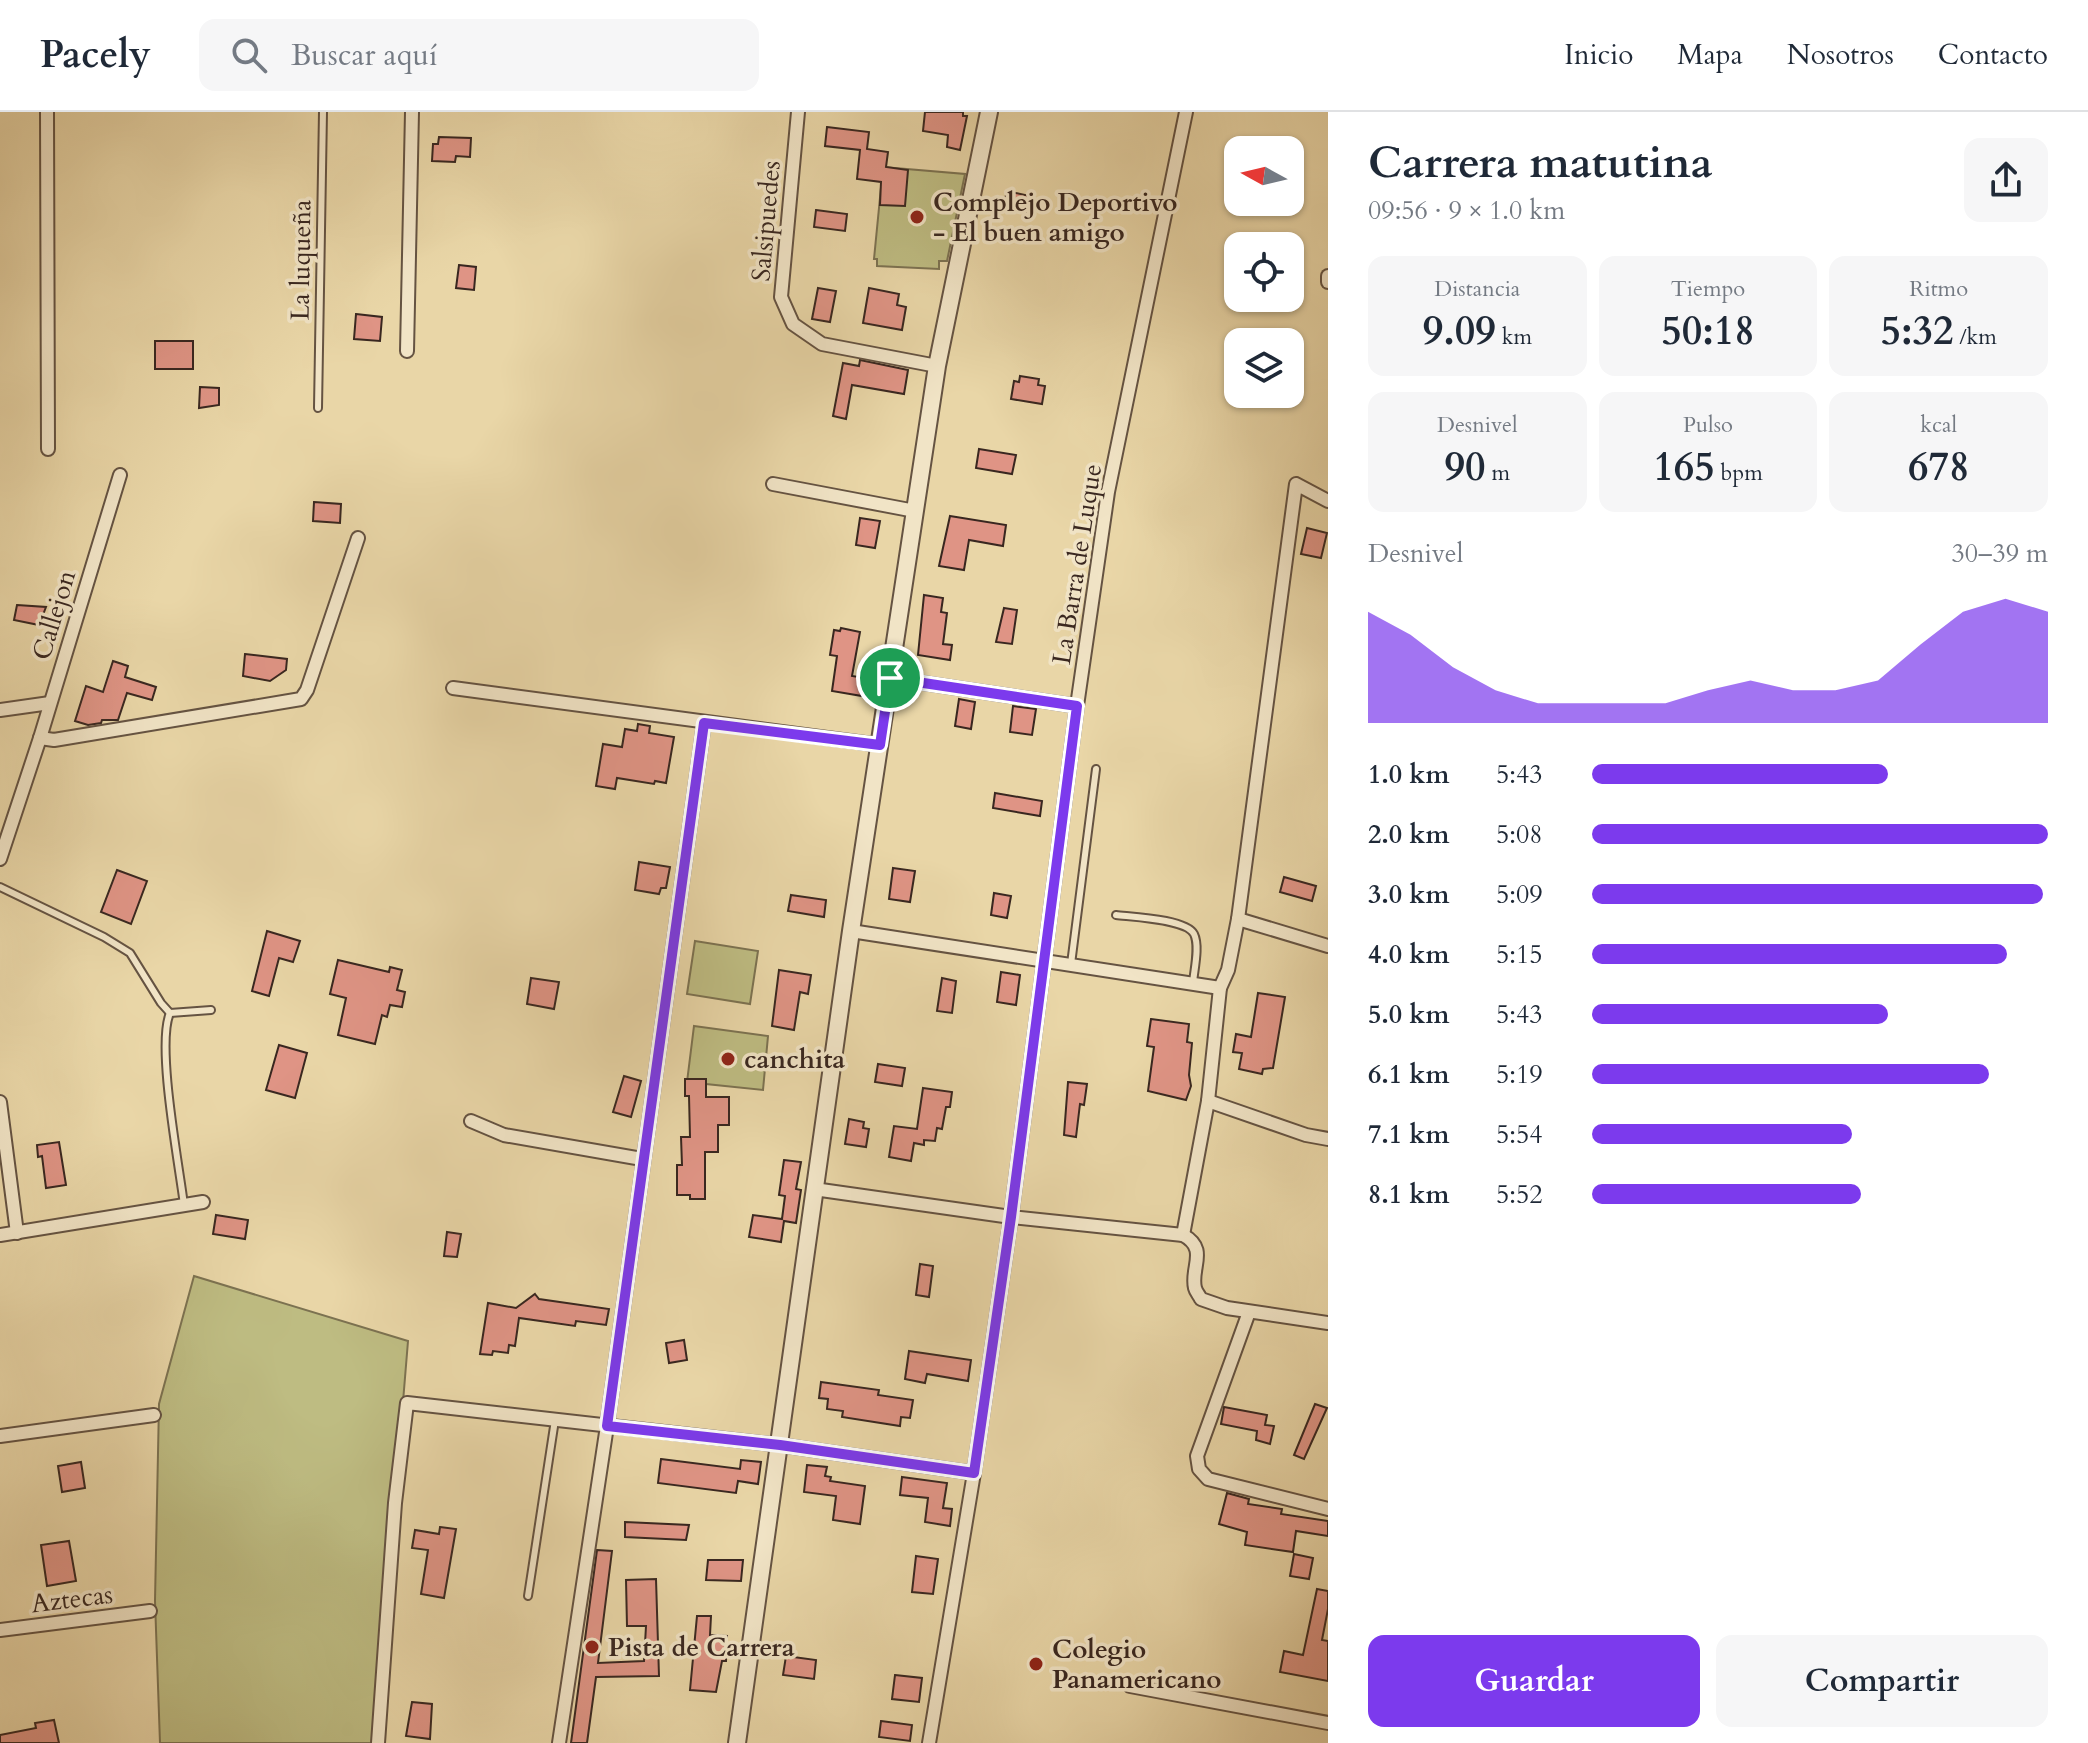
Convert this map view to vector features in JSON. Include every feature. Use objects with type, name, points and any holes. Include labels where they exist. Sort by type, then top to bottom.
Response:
[{"type":"street","points":[[47,112],[48,449]]},
{"type":"street","points":[[407,351],[412,112]]},
{"type":"street","name":"Salsipuedes","points":[[798,112],[781,297],[793,324],[822,344],[937,366]]},
{"type":"street","points":[[737,1743],[851,931],[937,366],[989,112]]},
{"type":"street","name":"La Barra de Luque","points":[[929,1743],[974,1473],[1011,1217],[1108,492],[1186,112]]},
{"type":"street","name":"Callejon","points":[[0,859],[120,475]]},
{"type":"street","points":[[773,484],[915,511]]},
{"type":"street","points":[[1183,1235],[1208,1101],[1220,988],[1228,970],[1238,919],[1296,484],[1328,501]]},
{"type":"street","points":[[40,738],[54,740],[301,699],[307,690],[358,538]]},
{"type":"street","points":[[890,678],[1077,706]]},
{"type":"street","points":[[453,688],[880,745]]},
{"type":"street","points":[[0,710],[50,703]]},
{"type":"street","points":[[559,1743],[607,1426],[704,723]]},
{"type":"street","points":[[1238,919],[1328,946]]},
{"type":"street","points":[[851,931],[1220,988]]},
{"type":"street","points":[[1208,1101],[1306,1135],[1328,1139]]},
{"type":"street","points":[[0,1102],[17,1233]]},
{"type":"street","points":[[471,1121],[504,1135],[642,1159]]},
{"type":"street","points":[[814,1189],[1011,1217],[1183,1235],[1192,1240],[1196,1247],[1194,1286],[1201,1299],[1227,1308],[1328,1323]]},
{"type":"street","points":[[0,1235],[203,1202]]},
{"type":"street","points":[[1249,1312],[1197,1456],[1199,1469],[1208,1479],[1328,1509]]},
{"type":"street","points":[[378,1743],[395,1503],[407,1403],[780,1445],[974,1473]]},
{"type":"street","points":[[0,1436],[154,1415]]},
{"type":"street","name":"Aztecas","points":[[0,1630],[150,1611]]},
{"type":"street","points":[[1130,1686],[1328,1723]]},
{"type":"lane","name":"La luqueña","points":[[318,408],[323,112]]},
{"type":"lane","points":[[1071,964],[1096,769]]},
{"type":"lane","points":[[0,887],[104,937],[130,953],[170,1013]]},
{"type":"lane","points":[[1116,915],[1180,923],[1191,929],[1196,937],[1193,983]]},
{"type":"lane","points":[[170,1013],[211,1010]]},
{"type":"lane","points":[[170,1013],[166,1023],[165,1056],[184,1205]]},
{"type":"lane","points":[[528,1596],[555,1420]]},
{"type":"shaded area","name":"Complejo Deportivo - El buen amigo","points":[[883,167],[965,174],[947,261],[939,261],[939,269],[877,266],[877,259],[874,259]]},
{"type":"shaded area","points":[[695,941],[758,951],[750,1004],[687,994]]},
{"type":"shaded area","name":"canchita","points":[[694,1026],[768,1036],[763,1090],[687,1082]]},
{"type":"shaded area","points":[[194,1276],[408,1341],[375,1743],[160,1743],[155,1601],[159,1404]]},
{"type":"building","points":[[925,112],[963,112],[963,116],[967,116],[960,150],[947,147],[948,135],[923,131]]},
{"type":"building","points":[[827,127],[869,132],[867,149],[888,152],[886,167],[908,170],[905,206],[880,205],[881,182],[857,179],[860,150],[825,146]]},
{"type":"building","points":[[439,137],[471,138],[470,157],[456,156],[455,162],[432,161],[433,144],[438,144]]},
{"type":"building","points":[[1007,191],[1034,197],[1030,214],[1003,207]]},
{"type":"building","points":[[816,210],[847,214],[845,231],[814,227]]},
{"type":"building","points":[[459,265],[476,267],[474,290],[456,288]]},
{"type":"building","points":[[818,288],[836,291],[830,322],[812,319]]},
{"type":"building","points":[[869,288],[899,294],[897,305],[906,307],[902,330],[863,323]]},
{"type":"building","points":[[356,314],[382,317],[380,341],[354,339]]},
{"type":"building","points":[[155,341],[193,341],[193,369],[155,369]]},
{"type":"building","points":[[860,360],[908,370],[904,394],[852,385],[846,419],[833,416],[843,363],[859,366]]},
{"type":"building","points":[[1020,376],[1039,379],[1038,385],[1045,386],[1042,404],[1011,399],[1014,381],[1019,382]]},
{"type":"building","points":[[200,387],[219,388],[219,405],[199,408]]},
{"type":"building","points":[[979,449],[1016,455],[1012,474],[976,468]]},
{"type":"building","points":[[314,502],[341,504],[340,523],[313,521]]},
{"type":"building","points":[[950,516],[1006,525],[1003,546],[969,540],[964,570],[939,566]]},
{"type":"building","points":[[860,518],[880,521],[875,548],[856,545]]},
{"type":"building","points":[[1307,528],[1327,533],[1321,558],[1301,554]]},
{"type":"building","points":[[924,595],[943,598],[941,612],[947,613],[943,644],[952,645],[950,660],[918,655]]},
{"type":"building","points":[[17,605],[46,607],[39,625],[14,620]]},
{"type":"building","points":[[1004,608],[1017,610],[1012,644],[996,642]]},
{"type":"building","points":[[841,628],[860,632],[852,676],[865,678],[862,696],[832,691],[837,656],[830,655],[834,630],[840,631]]},
{"type":"building","points":[[245,654],[287,659],[286,670],[270,681],[243,676]]},
{"type":"building","points":[[113,661],[128,666],[125,677],[156,687],[152,700],[127,693],[118,720],[102,720],[101,723],[88,725],[75,721],[86,686],[103,692]]},
{"type":"building","points":[[959,699],[975,702],[971,729],[955,726]]},
{"type":"building","points":[[1013,706],[1036,709],[1032,735],[1010,732]]},
{"type":"building","points":[[638,724],[650,726],[649,733],[674,737],[666,783],[617,778],[615,789],[596,786],[603,744],[622,747],[625,729],[637,731]]},
{"type":"building","points":[[995,793],[1042,801],[1040,816],[993,808]]},
{"type":"building","points":[[639,862],[670,867],[666,888],[661,888],[659,894],[635,890]]},
{"type":"building","points":[[893,868],[915,871],[910,902],[889,899]]},
{"type":"building","points":[[117,870],[147,881],[131,924],[101,912]]},
{"type":"building","points":[[1284,877],[1316,886],[1312,901],[1280,892]]},
{"type":"building","points":[[994,893],[1011,896],[1007,918],[991,915]]},
{"type":"building","points":[[791,895],[826,900],[824,917],[788,911]]},
{"type":"building","points":[[267,931],[300,941],[293,962],[279,958],[269,996],[252,991]]},
{"type":"building","points":[[338,960],[389,972],[390,967],[402,970],[397,990],[405,992],[402,1007],[390,1005],[387,1017],[382,1015],[375,1044],[338,1035],[346,998],[330,994]]},
{"type":"building","points":[[779,970],[811,975],[808,994],[800,992],[794,1030],[772,1026]]},
{"type":"building","points":[[1001,972],[1020,975],[1016,1005],[997,1002]]},
{"type":"building","points":[[531,978],[559,982],[554,1009],[527,1004]]},
{"type":"building","points":[[942,978],[956,981],[952,1013],[937,1011]]},
{"type":"building","points":[[1258,993],[1285,997],[1273,1068],[1263,1069],[1262,1074],[1239,1069],[1242,1053],[1233,1052],[1236,1034],[1251,1037]]},
{"type":"building","points":[[1151,1019],[1189,1024],[1187,1042],[1192,1043],[1191,1086],[1186,1100],[1148,1091],[1154,1047],[1147,1046]]},
{"type":"building","points":[[279,1045],[307,1053],[295,1098],[266,1090]]},
{"type":"building","points":[[878,1064],[905,1068],[902,1086],[875,1082]]},
{"type":"building","points":[[624,1076],[641,1081],[631,1117],[613,1112]]},
{"type":"building","points":[[685,1079],[706,1079],[706,1097],[729,1097],[729,1125],[718,1125],[718,1152],[705,1152],[705,1199],[677,1195],[677,1165],[682,1165],[681,1137],[690,1137],[689,1096],[685,1096]]},
{"type":"building","points":[[1068,1082],[1087,1084],[1084,1105],[1080,1104],[1076,1137],[1064,1135]]},
{"type":"building","points":[[923,1088],[952,1092],[942,1129],[937,1128],[935,1141],[924,1140],[924,1145],[914,1143],[911,1161],[889,1157],[894,1126],[917,1129]]},
{"type":"building","points":[[849,1119],[864,1122],[863,1128],[869,1129],[866,1147],[845,1144]]},
{"type":"building","points":[[59,1142],[66,1185],[46,1188],[42,1156],[38,1157],[37,1145]]},
{"type":"building","points":[[784,1160],[801,1162],[796,1189],[801,1190],[796,1223],[784,1221],[781,1242],[749,1237],[753,1215],[782,1219],[785,1196],[779,1195]]},
{"type":"building","points":[[216,1215],[248,1220],[245,1239],[213,1234]]},
{"type":"building","points":[[447,1232],[461,1234],[457,1257],[444,1256]]},
{"type":"building","points":[[920,1264],[933,1266],[929,1297],[916,1295]]},
{"type":"building","points":[[535,1294],[539,1299],[609,1309],[606,1325],[576,1321],[575,1326],[519,1318],[515,1346],[509,1345],[508,1353],[493,1351],[492,1355],[480,1354],[488,1303],[516,1308]]},
{"type":"building","points":[[684,1340],[687,1360],[669,1363],[666,1343]]},
{"type":"building","points":[[909,1351],[971,1360],[968,1381],[927,1374],[925,1383],[905,1379]]},
{"type":"building","points":[[821,1382],[879,1390],[878,1395],[913,1400],[910,1418],[901,1417],[900,1426],[842,1417],[843,1411],[827,1409],[828,1399],[819,1398]]},
{"type":"building","points":[[1315,1404],[1327,1408],[1304,1459],[1294,1455]]},
{"type":"building","points":[[1224,1407],[1267,1415],[1265,1425],[1274,1426],[1270,1444],[1256,1440],[1257,1431],[1221,1424]]},
{"type":"building","points":[[661,1459],[740,1469],[741,1460],[761,1462],[758,1484],[738,1481],[736,1493],[658,1483]]},
{"type":"building","points":[[81,1462],[85,1488],[62,1492],[58,1466]]},
{"type":"building","points":[[807,1465],[827,1467],[825,1476],[831,1477],[830,1481],[865,1486],[860,1524],[833,1520],[836,1496],[804,1492]]},
{"type":"building","points":[[902,1477],[947,1483],[943,1508],[952,1509],[950,1526],[925,1522],[928,1498],[900,1495]]},
{"type":"building","points":[[1227,1493],[1249,1499],[1248,1504],[1282,1509],[1281,1514],[1328,1521],[1328,1536],[1296,1531],[1293,1552],[1245,1545],[1247,1532],[1219,1524]]},
{"type":"building","points":[[625,1522],[689,1525],[686,1540],[625,1537]]},
{"type":"building","points":[[440,1527],[456,1529],[444,1598],[421,1594],[428,1550],[412,1548],[415,1530],[439,1534]]},
{"type":"building","points":[[69,1541],[76,1581],[47,1586],[41,1545]]},
{"type":"building","points":[[597,1550],[612,1551],[598,1663],[644,1661],[646,1626],[627,1626],[626,1580],[656,1579],[659,1676],[596,1677],[587,1743],[571,1743]]},
{"type":"building","points":[[1294,1554],[1313,1558],[1309,1579],[1290,1576]]},
{"type":"building","points":[[916,1556],[938,1559],[933,1594],[912,1592]]},
{"type":"building","points":[[708,1560],[743,1560],[741,1581],[706,1580]]},
{"type":"building","points":[[1317,1589],[1328,1591],[1322,1640],[1328,1641],[1328,1681],[1280,1672],[1284,1651],[1303,1655]]},
{"type":"building","points":[[697,1616],[711,1616],[710,1635],[727,1636],[726,1661],[722,1661],[716,1692],[690,1690]]},
{"type":"building","points":[[786,1656],[816,1660],[814,1679],[783,1675]]},
{"type":"building","points":[[895,1675],[922,1678],[919,1702],[892,1699]]},
{"type":"building","points":[[412,1702],[432,1704],[430,1739],[406,1736]]},
{"type":"building","points":[[54,1720],[59,1743],[0,1743],[0,1735],[36,1728],[35,1723]]},
{"type":"building","points":[[881,1721],[912,1725],[910,1741],[879,1737]]},
{"type":"place","name":"Complejo Deportivo - El buen amigo","points":[[917,217]]},
{"type":"place","name":"canchita","points":[[728,1059]]},
{"type":"place","name":"Pista de Carrera","points":[[592,1647]]},
{"type":"place","name":"Colegio Panamericano","points":[[1036,1664]]},
{"type":"route","points":[[890,678],[1077,706],[1011,1217],[974,1473],[780,1445],[607,1426],[704,723],[880,745],[890,678]]}]
